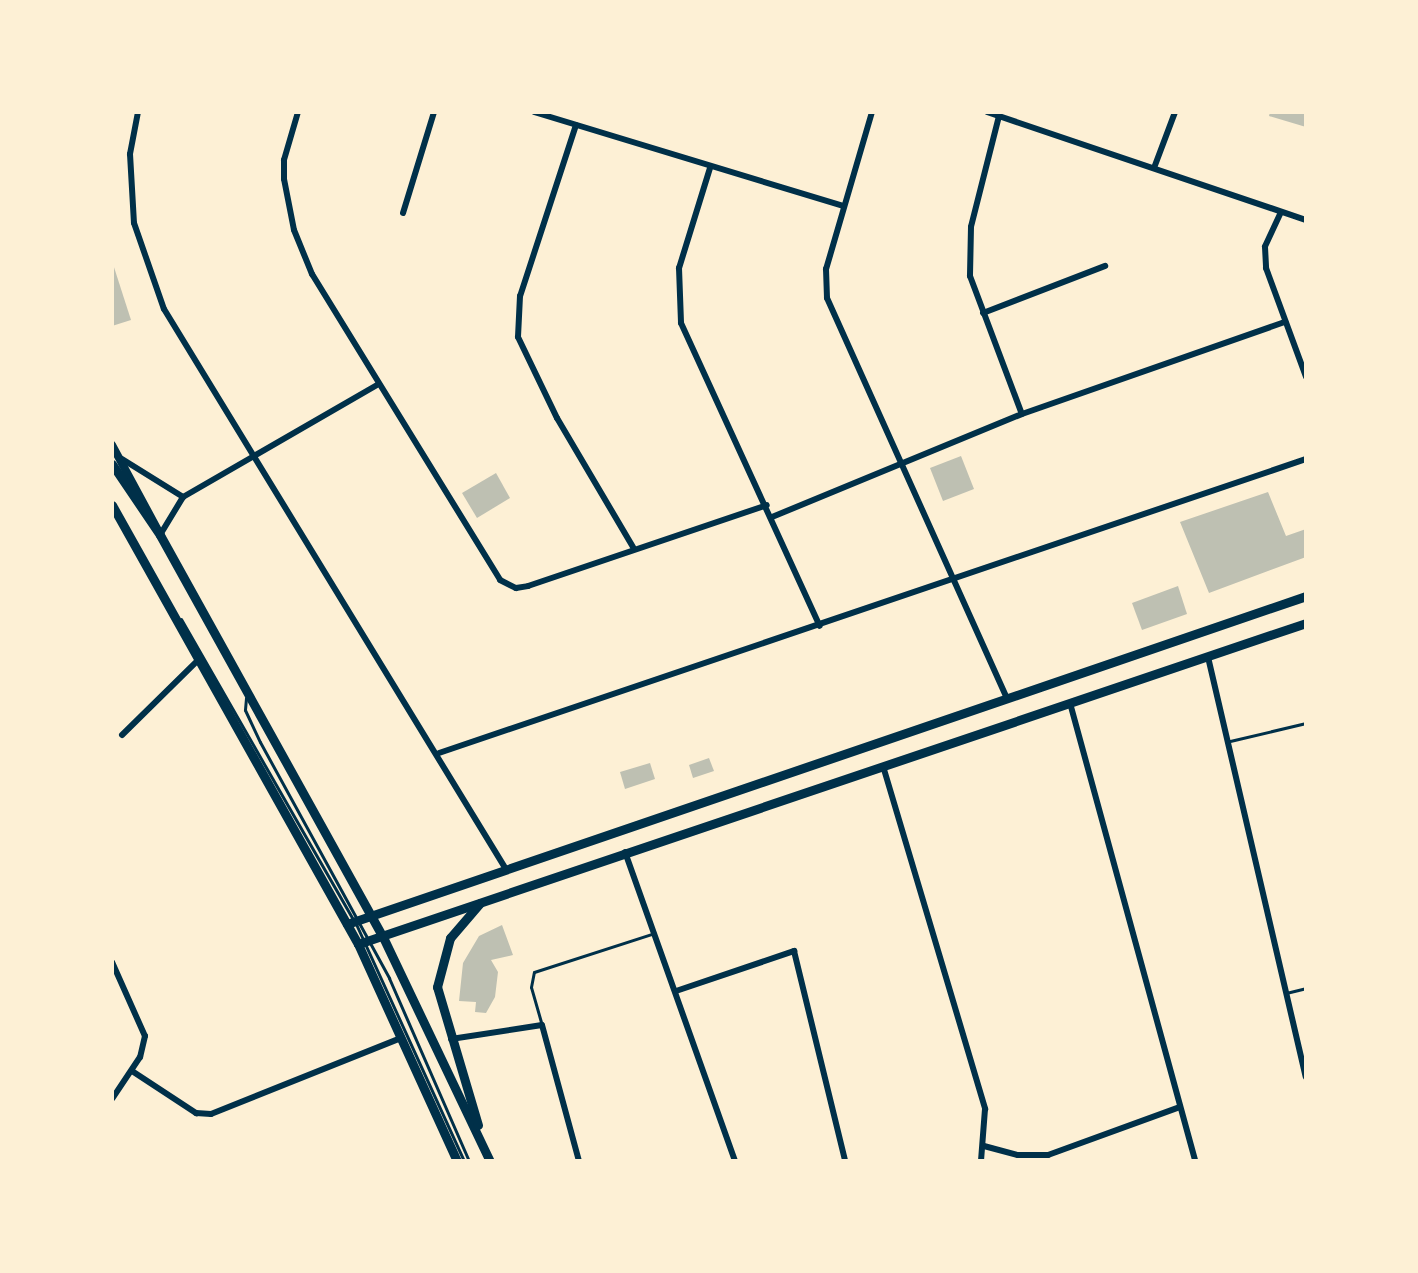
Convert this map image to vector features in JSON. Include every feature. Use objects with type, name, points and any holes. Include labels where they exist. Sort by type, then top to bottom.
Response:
[{"type":"main road","points":[[112,445],[115,460],[160,535],[382,935],[490,1161]]},
{"type":"main road","points":[[112,505],[139,549],[197,661],[364,941],[457,1161]]},
{"type":"main road","points":[[112,516],[139,549]]},
{"type":"main road","points":[[353,921],[504,866],[1306,596]]},
{"type":"main road","points":[[364,941],[1306,623]]},
{"type":"main road","points":[[482,901],[450,938],[441,961],[437,987],[449,1039],[482,1144]]},
{"type":"street","points":[[138,112],[131,136],[130,187],[143,257],[164,309],[439,753],[464,805],[504,866]]},
{"type":"street","points":[[298,112],[284,160],[294,230],[312,274],[377,385],[508,586],[528,586],[633,547],[767,505]]},
{"type":"street","points":[[403,213],[434,112]]},
{"type":"street","points":[[534,112],[843,206]]},
{"type":"street","points":[[872,112],[826,269],[827,298],[1007,699]]},
{"type":"street","points":[[987,112],[1306,220]]},
{"type":"street","points":[[1154,168],[1175,112]]},
{"type":"street","points":[[999,116],[969,245],[970,276],[1022,414]]},
{"type":"street","points":[[576,125],[520,296],[518,337],[557,418],[633,547]]},
{"type":"street","points":[[710,168],[690,221],[676,297],[690,343],[820,626]]},
{"type":"street","points":[[1281,212],[1265,257],[1306,377]]},
{"type":"street","points":[[983,313],[1105,266]]},
{"type":"street","points":[[772,517],[901,460],[1022,414],[1285,322]]},
{"type":"street","points":[[160,535],[183,497],[377,385]]},
{"type":"street","points":[[439,753],[954,581],[1306,459]]},
{"type":"street","points":[[115,460],[157,486],[183,497]]},
{"type":"street","points":[[1208,657],[1306,1077]]},
{"type":"street","points":[[122,735],[197,661]]},
{"type":"street","points":[[1070,703],[1195,1161]]},
{"type":"street","points":[[883,766],[975,1067],[985,1109],[981,1161]]},
{"type":"street","points":[[625,851],[735,1161]]},
{"type":"street","points":[[676,991],[794,951],[845,1161]]},
{"type":"street","points":[[112,962],[145,1036],[132,1071],[112,1099]]},
{"type":"street","points":[[449,1039],[542,1025],[579,1161]]},
{"type":"street","points":[[132,1071],[196,1113],[211,1114],[402,1037]]},
{"type":"street","points":[[984,1146],[1018,1155],[1048,1155],[1180,1107]]},
{"type":"lane","points":[[172,612],[187,627],[353,921]]},
{"type":"lane","points":[[247,692],[245,710],[253,729],[353,921]]},
{"type":"lane","points":[[1230,741],[1306,723]]},
{"type":"lane","points":[[542,1025],[531,987],[534,972],[655,933]]},
{"type":"lane","points":[[364,941],[467,1161]]},
{"type":"lane","points":[[1286,993],[1306,988]]},
{"type":"building","points":[[1270,112],[1306,112],[1306,127],[1269,116]]},
{"type":"building","points":[[112,261],[131,320],[112,326]]},
{"type":"building","points":[[961,456],[974,489],[943,501],[930,468]]},
{"type":"building","points":[[496,473],[510,498],[477,518],[462,493]]},
{"type":"building","points":[[1268,492],[1286,536],[1306,529],[1306,557],[1209,593],[1180,522]]},
{"type":"building","points":[[1178,586],[1187,614],[1142,630],[1132,603]]},
{"type":"building","points":[[709,758],[714,771],[693,778],[689,765]]},
{"type":"building","points":[[650,763],[655,779],[625,789],[620,772]]},
{"type":"building","points":[[502,925],[513,955],[491,960],[498,972],[495,997],[486,1013],[475,1012],[476,1002],[459,1001],[463,963],[479,936]]}]
